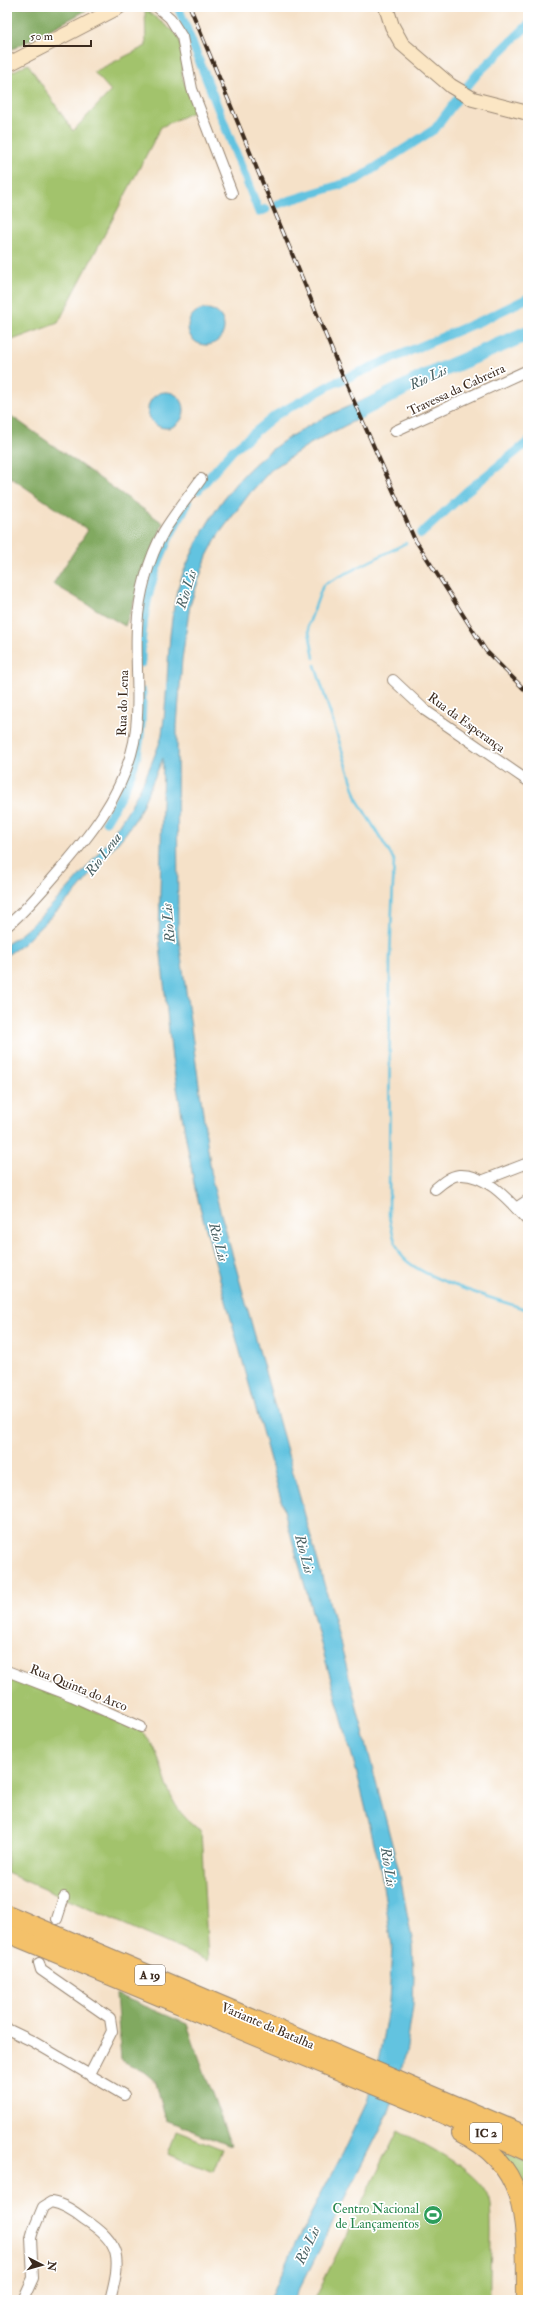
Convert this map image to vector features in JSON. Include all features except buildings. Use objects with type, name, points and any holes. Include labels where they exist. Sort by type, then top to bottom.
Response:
[{"type":"highway","name":"Variante da Batalha","points":[[7,1914],[329,2065]]},
{"type":"highway","name":"Variante da Batalha","points":[[7,1933],[250,2036],[329,2065],[445,2113],[528,2136]]},
{"type":"highway","points":[[329,2065],[445,2113],[462,2133],[486,2148],[502,2164],[512,2179],[524,2214],[526,2300]]},
{"type":"highway","name":"IC 2","points":[[445,2113],[528,2152]]},
{"type":"main road","points":[[7,65],[119,7]]},
{"type":"main road","points":[[386,7],[392,26],[402,44],[451,86],[473,98],[528,113]]},
{"type":"street","points":[[157,7],[170,18],[182,37],[190,84],[232,193]]},
{"type":"street","name":"Travessa da Cabreira","points":[[395,432],[528,370]]},
{"type":"street","name":"Rua do Lena","points":[[7,926],[27,908],[78,850],[105,812],[119,786],[128,764],[135,730],[137,626],[142,592],[152,558],[164,531],[201,480]]},
{"type":"street","name":"Rua da Esperança","points":[[393,680],[426,711],[528,781]]},
{"type":"street","points":[[484,1180],[528,1162]]},
{"type":"street","points":[[435,1188],[449,1178],[459,1175],[484,1180],[516,1208],[528,1221]]},
{"type":"street","points":[[516,1208],[528,1200]]},
{"type":"street","name":"Rua Quinta do Arco","points":[[7,1671],[72,1696],[141,1727]]},
{"type":"street","points":[[57,1919],[64,1897]]},
{"type":"street","points":[[39,1963],[41,1970],[110,2018],[112,2031],[90,2074]]},
{"type":"street","points":[[7,2029],[32,2041],[90,2074],[124,2096]]},
{"type":"street","points":[[23,2300],[33,2278],[31,2238],[33,2231],[43,2207],[52,2202],[68,2207],[101,2230],[110,2241],[117,2260],[116,2274],[110,2300]]},
{"type":"green space","points":[[7,7],[93,7],[7,52]]},
{"type":"green space","points":[[145,9],[179,36],[183,58],[182,76],[195,111],[161,127],[58,323],[7,342],[7,74],[28,64],[73,131],[111,91],[94,72],[146,46]]},
{"type":"green space","points":[[7,413],[163,523],[125,626],[53,584],[88,530],[7,475]]},
{"type":"green space","points":[[7,1677],[137,1727],[148,1739],[156,1753],[176,1806],[186,1819],[201,1830],[208,1961],[7,1873]]},
{"type":"green space","points":[[116,1994],[187,2024],[231,2146],[166,2120],[156,2082],[144,2072],[121,2060]]},
{"type":"green space","name":"Centro Nacional de Lançamentos","points":[[398,2130],[453,2161],[478,2182],[486,2193],[490,2205],[491,2216],[490,2300],[314,2300]]},
{"type":"green space","points":[[176,2131],[222,2149],[213,2172],[168,2154]]},
{"type":"green space","points":[[493,2146],[528,2162],[528,2209]]},
{"type":"water","points":[[210,309],[219,314],[223,320],[223,334],[219,340],[210,345],[202,345],[193,340],[189,334],[188,323],[193,314],[199,310]]},
{"type":"water","points":[[170,392],[179,397],[183,403],[183,417],[179,423],[170,428],[162,428],[153,423],[149,417],[148,406],[153,397],[159,393]]},
{"type":"water","name":"Rio Lis","points":[[371,397],[374,398],[377,405],[375,410],[308,445],[271,470],[250,493],[219,534],[207,556],[190,605],[182,659],[177,726],[178,934],[213,1185],[338,1634],[399,1871],[413,1944],[413,2006],[406,2053],[389,2112],[294,2300],[270,2300],[295,2244],[343,2153],[367,2102],[380,2053],[389,2002],[392,1946],[381,1872],[359,1781],[195,1189],[172,1059],[159,936],[163,758],[138,815],[126,833],[76,892],[23,944],[7,955],[7,944],[36,921],[83,872],[123,818],[145,778],[162,734],[166,701],[170,634],[176,594],[190,557],[213,515],[230,491],[248,470],[269,452],[291,436],[315,422]]},
{"type":"waterway","points":[[178,7],[259,212],[266,209]]},
{"type":"waterway","points":[[464,90],[478,73],[528,25]]},
{"type":"waterway","points":[[278,204],[356,180],[435,129],[458,98]]},
{"type":"waterway","points":[[198,490],[233,450],[276,415],[332,384],[485,319],[528,298]]},
{"type":"waterway","name":"Rio Lis","points":[[357,412],[423,378],[528,333]]},
{"type":"waterway","points":[[421,534],[467,491],[528,442]]},
{"type":"waterway","points":[[141,663],[144,621],[153,580],[168,540],[188,503]]},
{"type":"waterway","points":[[314,658],[308,626],[323,585],[406,543]]},
{"type":"waterway","points":[[315,665],[358,801],[394,860],[390,957],[389,1215],[395,1241],[402,1256],[424,1272],[460,1288],[528,1310]]},
{"type":"waterway","points":[[106,821],[125,788],[136,760],[141,730],[142,692]]},
{"type":"railway","points":[[190,7],[338,365],[414,538],[486,651],[528,693]]},
{"type":"place","name":"Centro Nacional de Lançamentos","points":[[433,2215]]},
{"type":"water label","name":"Rio Lena","points":[[103,854]]}]
